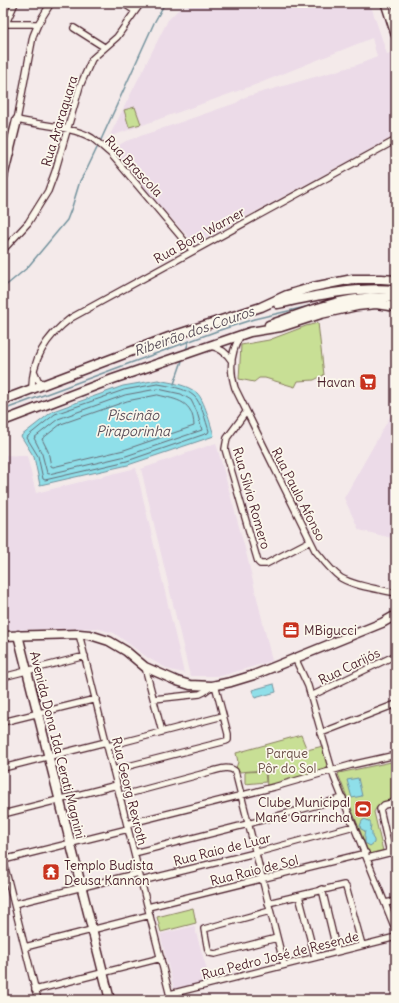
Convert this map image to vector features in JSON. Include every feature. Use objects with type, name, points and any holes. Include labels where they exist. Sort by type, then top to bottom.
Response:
[{"type":"main road","points":[[386,3],[396,34]]},
{"type":"main road","points":[[3,177],[17,120]]},
{"type":"main road","points":[[261,308],[294,293],[340,280],[370,278],[396,280]]},
{"type":"main road","points":[[3,400],[179,333],[261,308],[298,299],[347,290],[396,290]]},
{"type":"main road","points":[[3,420],[321,306],[354,298],[379,296],[396,298]]},
{"type":"main road","points":[[250,332],[281,327],[321,314],[357,306],[376,304],[396,307]]},
{"type":"main road","points":[[3,636],[90,635],[109,641],[126,651],[145,667],[177,682],[190,685],[213,686],[248,677],[395,618]]},
{"type":"main road","name":"Avenida Dona Ida Cerati Magnini","points":[[18,635],[110,1000]]},
{"type":"street","points":[[15,3],[5,24],[38,24]]},
{"type":"street","points":[[17,120],[30,48],[38,24],[51,3]]},
{"type":"street","points":[[123,3],[135,11]]},
{"type":"street","name":"Rua Araraquara","points":[[3,250],[28,223],[48,191],[80,86],[92,59],[117,37],[141,3]]},
{"type":"street","points":[[74,28],[104,47]]},
{"type":"street","name":"Rua Brascola","points":[[17,120],[83,134],[102,146],[111,154],[193,251]]},
{"type":"street","name":"Rua Borg Warner","points":[[32,388],[34,371],[39,353],[56,331],[71,318],[396,140]]},
{"type":"street","name":"Rua Paulo Afonso","points":[[241,335],[232,353],[231,360],[234,384],[246,412],[310,541],[323,560],[341,577],[358,584],[396,593]]},
{"type":"street","points":[[211,346],[221,349],[231,360]]},
{"type":"street","points":[[34,371],[38,380],[43,384]]},
{"type":"street","name":"Rua Sílvio Romero","points":[[246,412],[227,438],[225,449],[258,562],[260,564],[266,564],[310,541]]},
{"type":"street","name":"Rua Georg Rexroth","points":[[79,634],[170,997]]},
{"type":"street","name":"Rua Carijós","points":[[311,696],[396,655]]},
{"type":"street","points":[[3,677],[85,656]]},
{"type":"street","points":[[295,658],[311,696],[332,771],[396,930]]},
{"type":"street","points":[[145,667],[162,732]]},
{"type":"street","points":[[114,770],[228,740],[228,734],[223,716],[213,686],[200,694],[154,699]]},
{"type":"street","points":[[3,722],[96,699]]},
{"type":"street","points":[[322,733],[396,704]]},
{"type":"street","points":[[3,768],[49,756],[162,732],[223,716]]},
{"type":"street","points":[[38,1000],[3,860],[70,843],[351,765],[396,755]]},
{"type":"street","points":[[120,796],[226,768],[230,768],[235,771],[284,965]]},
{"type":"street","points":[[3,814],[117,785]]},
{"type":"street","points":[[134,853],[343,798]]},
{"type":"street","points":[[390,853],[380,809],[384,805],[396,802]]},
{"type":"street","name":"Rua Raio de Luar","points":[[141,881],[255,853],[354,826]]},
{"type":"street","name":"Rua Raio de Sol","points":[[148,907],[262,879],[396,851]]},
{"type":"street","points":[[14,904],[139,873]]},
{"type":"street","points":[[268,903],[342,885],[346,887],[362,945]]},
{"type":"street","points":[[322,889],[337,952]]},
{"type":"street","points":[[299,896],[315,957]]},
{"type":"street","points":[[385,903],[396,901]]},
{"type":"street","points":[[270,911],[204,929],[208,950],[210,953],[215,954],[277,938]]},
{"type":"street","points":[[25,947],[150,915]]},
{"type":"street","name":"Rua Pedro José de Resende","points":[[170,997],[284,965],[396,937]]},
{"type":"street","points":[[36,990],[161,958]]},
{"type":"shaded area","points":[[200,3],[370,3],[387,54],[396,51],[396,135],[201,241],[193,242],[142,186],[112,149],[126,141],[236,103],[245,97],[357,65],[377,57],[372,38],[260,83],[109,137],[168,20],[179,9]]},
{"type":"shaded area","points":[[396,406],[396,539],[359,530],[344,498]]},
{"type":"shaded area","points":[[216,443],[246,552],[272,661],[221,676],[190,676],[141,469]]},
{"type":"shaded area","points":[[3,455],[27,456],[36,493],[136,468],[184,673],[170,670],[148,658],[114,633],[96,628],[3,630]]},
{"type":"shaded area","points":[[194,926],[210,980],[174,989],[160,934]]},
{"type":"green space","points":[[135,107],[141,124],[129,127],[124,110]]},
{"type":"green space","points":[[318,323],[324,375],[314,380],[298,381],[295,387],[265,378],[259,378],[254,382],[239,379],[241,345],[269,340]]},
{"type":"green space","name":"Parque Pôr do Sol","points":[[301,735],[307,750],[323,746],[329,769],[267,788],[266,770],[239,772],[236,768],[238,762],[236,753]]},
{"type":"green space","name":"Clube Municipal Mané Garrincha","points":[[396,761],[396,800],[380,804],[374,812],[383,851],[369,854],[338,774]]},
{"type":"green space","points":[[265,771],[266,782],[245,784],[245,772]]},
{"type":"green space","points":[[193,908],[196,923],[161,932],[157,917]]},
{"type":"water","name":"Piscinão Piraporinha","points":[[158,380],[183,386],[193,390],[200,396],[214,436],[128,465],[40,485],[34,457],[21,436],[53,411],[123,386]]},
{"type":"water","points":[[274,684],[276,692],[255,698],[252,690]]},
{"type":"water","points":[[358,778],[362,796],[352,798],[347,780]]},
{"type":"water","points":[[365,819],[370,822],[370,830],[374,840],[374,843],[370,846],[365,843],[365,831],[361,829],[360,826],[362,821]]},
{"type":"waterway","points":[[100,142],[154,23],[165,3]]},
{"type":"waterway","points":[[3,288],[27,268],[67,220],[80,181],[98,146]]},
{"type":"waterway","name":"Ribeirão dos Couros","points":[[3,410],[217,331],[254,319],[314,305]]},
{"type":"waterway","name":"Ribeirão dos Couros","points":[[186,350],[189,341]]},
{"type":"waterway","points":[[174,384],[183,358]]},
{"type":"place","name":"Havan","points":[[368,382]]},
{"type":"place","name":"MBigucci","points":[[291,630]]},
{"type":"place","name":"Clube Municipal Mané Garrincha","points":[[363,809]]},
{"type":"place","name":"Templo Budista Deusa Kannon","points":[[51,872]]}]
